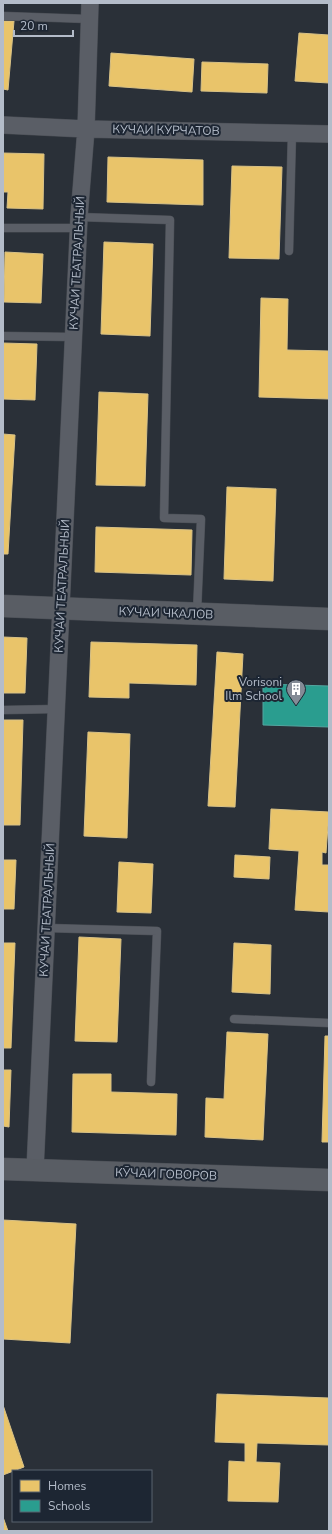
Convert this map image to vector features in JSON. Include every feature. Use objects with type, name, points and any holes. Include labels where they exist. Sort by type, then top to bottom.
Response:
[{"type":"street","name":"КУЧАИ ТЕАТРАЛЬНЫЙ","points":[[35,1170],[79,223],[86,129],[89,11]]},
{"type":"street","name":"КУЧАИ КУРЧАТОВ","points":[[3,125],[86,129],[292,132],[329,134]]},
{"type":"street","name":"КУЧАИ ЧКАЛОВ","points":[[3,606],[329,619]]},
{"type":"street","name":"КӮЧАИ ГОВОРОВ","points":[[3,1169],[329,1180]]},
{"type":"lane","points":[[3,16],[89,11]]},
{"type":"lane","points":[[289,251],[292,132]]},
{"type":"lane","points":[[3,228],[79,223],[170,220],[164,518],[201,519],[197,614]]},
{"type":"lane","points":[[3,336],[74,337]]},
{"type":"lane","points":[[3,710],[57,709]]},
{"type":"lane","points":[[47,928],[156,931],[151,1082]]},
{"type":"lane","points":[[234,1019],[329,1023]]},
{"type":"building: Homes","points":[[3,21],[14,21],[8,90],[3,89]]},
{"type":"building: Homes","points":[[299,33],[329,35],[329,83],[295,81]]},
{"type":"building: Homes","points":[[111,53],[194,59],[192,92],[109,86]]},
{"type":"building: Homes","points":[[202,62],[268,64],[267,93],[201,91]]},
{"type":"building: Homes","points":[[3,153],[44,154],[43,209],[7,208],[8,192],[3,192]]},
{"type":"building: Homes","points":[[108,157],[203,160],[203,205],[107,202]]},
{"type":"building: Homes","points":[[232,166],[282,167],[279,259],[229,258]]},
{"type":"building: Homes","points":[[104,242],[153,244],[150,336],[101,334]]},
{"type":"building: Homes","points":[[5,252],[43,254],[41,303],[4,302]]},
{"type":"building: Homes","points":[[261,298],[288,299],[287,350],[329,351],[329,399],[259,397]]},
{"type":"building: Homes","points":[[3,343],[37,344],[35,400],[3,399]]},
{"type":"building: Homes","points":[[99,392],[148,394],[145,486],[96,485]]},
{"type":"building: Homes","points":[[3,434],[15,435],[8,554],[3,554]]},
{"type":"building: Homes","points":[[227,487],[276,489],[273,581],[224,579]]},
{"type":"building: Homes","points":[[96,527],[192,530],[191,575],[95,572]]},
{"type":"building: Homes","points":[[3,637],[27,638],[25,693],[3,693]]},
{"type":"building: Homes","points":[[91,642],[197,645],[196,685],[129,683],[129,698],[89,697]]},
{"type":"building: Homes","points":[[217,652],[243,654],[235,807],[208,806]]},
{"type":"building: Homes","points":[[3,720],[23,720],[20,825],[3,825]]},
{"type":"building: Homes","points":[[88,732],[130,734],[127,838],[84,836]]},
{"type":"building: Homes","points":[[271,809],[329,812],[326,853],[322,852],[322,865],[329,865],[329,912],[295,910],[299,851],[269,849]]},
{"type":"building: Homes","points":[[235,855],[270,857],[269,879],[234,877]]},
{"type":"building: Homes","points":[[3,860],[16,860],[14,909],[3,909]]},
{"type":"building: Homes","points":[[119,862],[153,864],[151,913],[117,912]]},
{"type":"building: Homes","points":[[79,937],[121,939],[117,1042],[75,1041]]},
{"type":"building: Homes","points":[[3,943],[15,943],[11,1048],[3,1048]]},
{"type":"building: Homes","points":[[234,943],[271,945],[270,994],[232,992]]},
{"type":"building: Homes","points":[[227,1032],[268,1034],[263,1140],[205,1137],[206,1098],[224,1099]]},
{"type":"building: Homes","points":[[325,1036],[329,1036],[329,1142],[322,1142]]},
{"type":"building: Homes","points":[[3,1070],[11,1070],[9,1127],[3,1126]]},
{"type":"building: Homes","points":[[73,1074],[111,1074],[111,1092],[177,1094],[176,1135],[72,1132]]},
{"type":"building: Homes","points":[[3,1220],[76,1224],[70,1343],[3,1339]]},
{"type":"building: Homes","points":[[217,1394],[329,1398],[329,1445],[257,1443],[256,1462],[280,1463],[278,1502],[228,1501],[229,1461],[245,1462],[245,1443],[215,1442]]},
{"type":"building: Homes","points":[[3,1405],[24,1467],[12,1470],[12,1472],[3,1475]]},
{"type":"building: Homes","points":[[3,1517],[8,1531],[3,1531]]},
{"type":"building: Schools","name":"Vorisoni Ilm School","points":[[263,684],[329,686],[329,727],[263,725]]},
{"type":"place","name":"Vorisoni Ilm School","points":[[296,706]]}]
